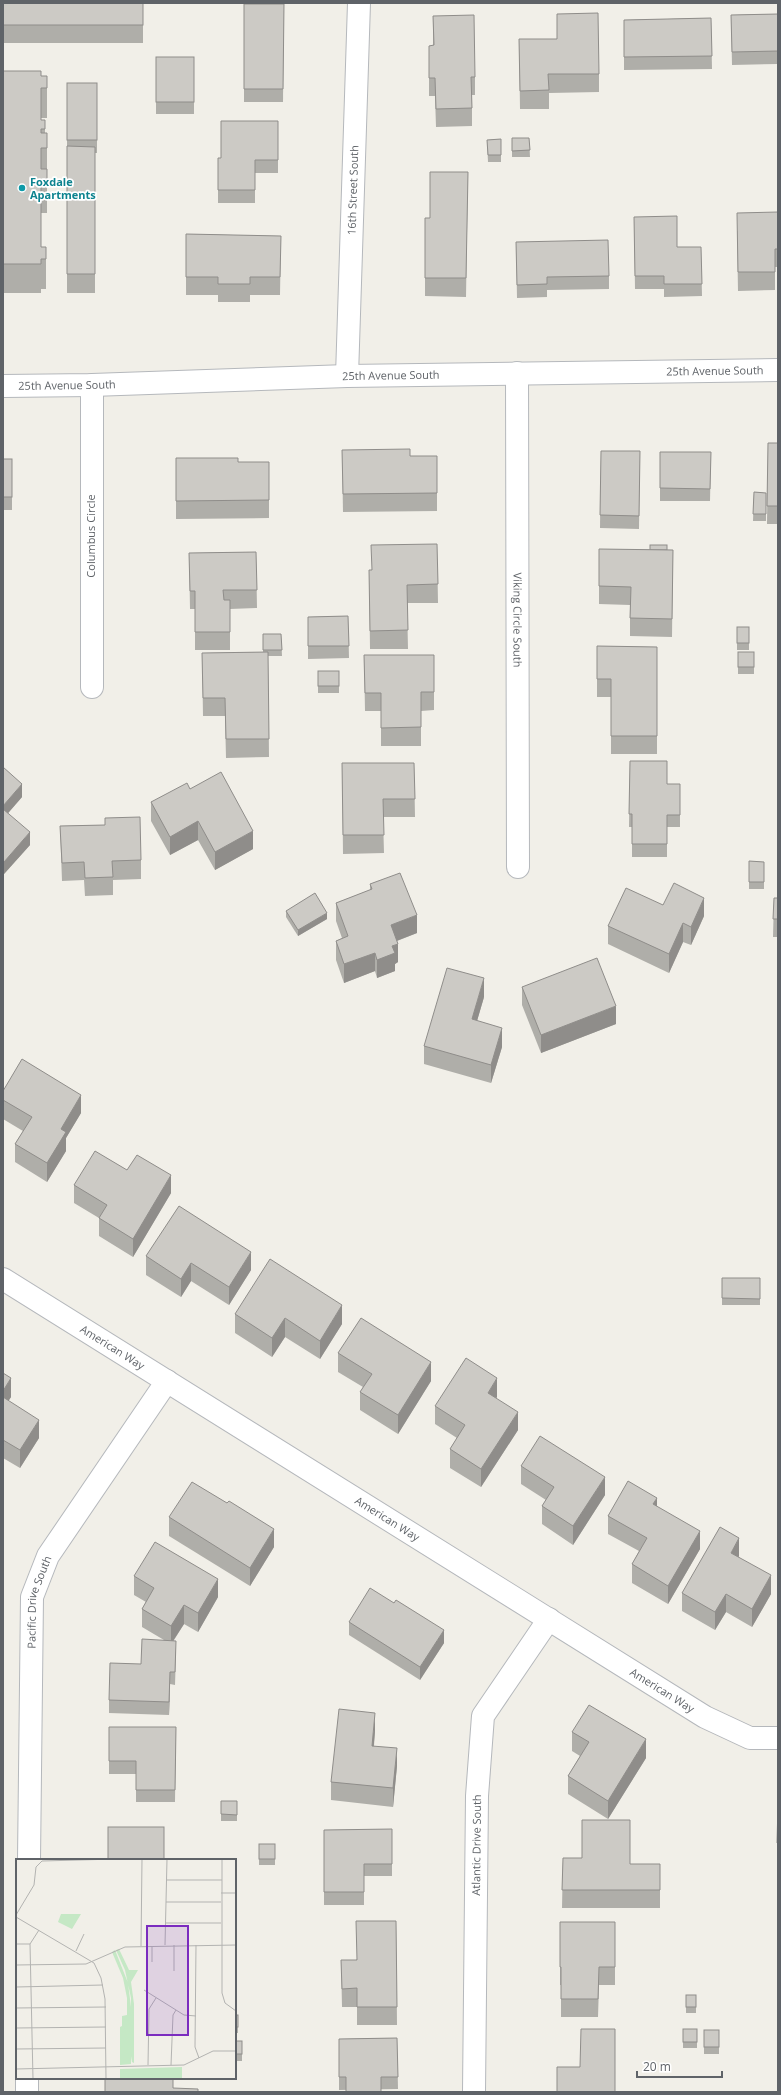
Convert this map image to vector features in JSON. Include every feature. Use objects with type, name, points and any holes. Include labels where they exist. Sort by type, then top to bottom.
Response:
[{"type":"street","name":"16th Street South","points":[[347,376],[358,3]]},
{"type":"street","name":"25th Avenue South","points":[[3,386],[92,385],[347,376],[778,370]]},
{"type":"street","name":"Viking Circle South","points":[[517,374],[518,867]]},
{"type":"street","name":"Columbus Circle","points":[[92,385],[92,687]]},
{"type":"street","name":"American Way","points":[[3,1279],[705,1717],[750,1738],[778,1738]]},
{"type":"street","name":"Pacific Drive South","points":[[29,1859],[32,1597],[48,1556],[167,1382]]},
{"type":"street","name":"Atlantic Drive South","points":[[474,2092],[477,1796],[483,1716],[549,1619]]},
{"type":"street","points":[[27,2079],[27,2092]]},
{"type":"building","points":[[3,3],[143,3],[143,25],[3,25]]},
{"type":"building","points":[[244,4],[284,4],[283,89],[244,89]]},
{"type":"building","points":[[598,13],[599,74],[548,74],[549,90],[520,91],[519,39],[557,39],[557,14]]},
{"type":"building","points":[[778,14],[778,51],[732,52],[731,15]]},
{"type":"building","points":[[474,15],[475,77],[471,77],[472,108],[436,109],[435,78],[429,78],[429,46],[434,45],[433,16]]},
{"type":"building","points":[[711,18],[712,56],[624,57],[624,20]]},
{"type":"building","points":[[156,57],[194,57],[194,102],[156,102]]},
{"type":"building","name":"Foxdale Apartments","points":[[3,71],[41,71],[41,76],[47,76],[47,88],[41,88],[41,120],[45,120],[45,129],[41,129],[41,133],[47,133],[47,148],[41,148],[41,169],[47,169],[47,183],[41,183],[41,247],[46,247],[46,259],[41,259],[41,264],[3,264]]},
{"type":"building","points":[[67,83],[97,83],[97,140],[67,140]]},
{"type":"building","points":[[221,121],[278,121],[278,160],[255,160],[255,190],[218,190],[218,158],[221,158]]},
{"type":"building","points":[[512,138],[529,138],[530,150],[512,151]]},
{"type":"building","points":[[501,139],[501,155],[488,155],[487,140]]},
{"type":"building","points":[[67,146],[95,147],[95,274],[67,274]]},
{"type":"building","points":[[430,172],[468,172],[466,278],[425,278],[425,218],[430,218]]},
{"type":"building","points":[[778,212],[778,249],[775,249],[775,272],[738,272],[737,213]]},
{"type":"building","points":[[677,216],[677,247],[701,247],[702,284],[664,284],[664,276],[635,276],[634,217]]},
{"type":"building","points":[[186,234],[281,236],[280,277],[250,277],[250,284],[218,284],[218,277],[186,277]]},
{"type":"building","points":[[608,240],[609,276],[547,277],[547,284],[517,285],[516,242]]},
{"type":"building","points":[[768,443],[778,443],[778,506],[767,506]]},
{"type":"building","points":[[410,449],[410,456],[437,456],[437,493],[343,494],[342,450]]},
{"type":"building","points":[[601,451],[640,451],[639,516],[600,515]]},
{"type":"building","points":[[660,452],[711,452],[710,489],[660,488]]},
{"type":"building","points":[[176,458],[238,458],[238,462],[269,462],[269,500],[176,501]]},
{"type":"building","points":[[3,459],[12,459],[12,497],[3,497]]},
{"type":"building","points":[[754,492],[766,493],[766,514],[753,514]]},
{"type":"building","points":[[437,544],[438,584],[407,585],[408,630],[370,631],[369,570],[372,570],[371,545]]},
{"type":"building","points":[[650,545],[667,545],[667,550],[650,550]]},
{"type":"building","points":[[599,549],[673,550],[672,619],[630,618],[631,587],[599,586]]},
{"type":"building","points":[[256,552],[257,590],[223,590],[224,600],[230,600],[230,632],[195,632],[195,591],[190,591],[189,553]]},
{"type":"building","points":[[348,616],[349,646],[308,646],[308,617]]},
{"type":"building","points":[[737,627],[749,627],[749,643],[737,643]]},
{"type":"building","points":[[263,634],[281,634],[282,650],[263,650]]},
{"type":"building","points":[[597,646],[657,647],[657,736],[611,736],[611,679],[597,679]]},
{"type":"building","points":[[268,652],[269,739],[226,739],[225,698],[203,698],[202,653]]},
{"type":"building","points":[[738,652],[754,652],[754,667],[738,667]]},
{"type":"building","points":[[364,655],[434,655],[434,692],[421,692],[421,727],[381,728],[381,693],[365,693]]},
{"type":"building","points":[[318,671],[339,671],[339,686],[318,686]]},
{"type":"building","points":[[630,761],[667,761],[667,784],[680,784],[680,815],[667,815],[667,844],[632,844],[632,814],[629,814]]},
{"type":"building","points":[[342,763],[414,763],[415,799],[383,799],[384,835],[343,835]]},
{"type":"building","points":[[3,767],[22,784],[3,806]]},
{"type":"building","points":[[221,772],[253,831],[215,852],[198,821],[170,837],[151,802],[187,783],[190,789]]},
{"type":"building","points":[[3,809],[30,832],[4,862],[3,860]]},
{"type":"building","points":[[140,817],[141,860],[112,861],[113,877],[85,878],[84,862],[62,863],[60,826],[105,825],[105,818]]},
{"type":"building","points":[[749,861],[764,862],[764,882],[749,882]]},
{"type":"building","points":[[400,873],[417,915],[391,925],[398,944],[392,946],[395,953],[377,960],[375,953],[344,964],[336,941],[348,936],[336,903],[372,889],[370,884]]},
{"type":"building","points":[[674,883],[704,898],[691,927],[683,923],[669,954],[608,926],[626,888],[663,905]]},
{"type":"building","points":[[315,893],[327,913],[298,930],[286,911]]},
{"type":"building","points":[[774,898],[778,898],[778,919],[773,919]]},
{"type":"building","points":[[597,958],[616,1006],[541,1035],[522,987]]},
{"type":"building","points":[[447,968],[484,978],[472,1019],[502,1028],[491,1065],[424,1046]]},
{"type":"building","points":[[22,1059],[81,1095],[61,1129],[66,1132],[47,1163],[15,1144],[32,1117],[3,1100],[3,1091]]},
{"type":"building","points":[[95,1151],[127,1170],[137,1155],[171,1175],[133,1239],[99,1218],[107,1205],[74,1185]]},
{"type":"building","points":[[179,1206],[251,1252],[229,1287],[191,1263],[181,1279],[146,1256]]},
{"type":"building","points":[[270,1259],[342,1305],[320,1341],[285,1318],[272,1338],[235,1314]]},
{"type":"building","points":[[722,1278],[760,1278],[760,1299],[722,1298]]},
{"type":"building","points":[[361,1318],[431,1362],[398,1415],[360,1392],[372,1374],[338,1353]]},
{"type":"building","points":[[466,1358],[497,1378],[488,1393],[518,1412],[481,1469],[450,1449],[465,1425],[435,1406]]},
{"type":"building","points":[[3,1373],[11,1378],[3,1391]]},
{"type":"building","points":[[3,1397],[39,1420],[20,1450],[3,1440]]},
{"type":"building","points":[[540,1436],[605,1477],[573,1526],[542,1506],[554,1487],[521,1466]]},
{"type":"building","points":[[628,1481],[657,1498],[653,1504],[700,1531],[668,1586],[632,1564],[647,1538],[608,1516]]},
{"type":"building","points":[[192,1482],[227,1503],[229,1501],[274,1529],[250,1568],[169,1517]]},
{"type":"building","points":[[720,1527],[739,1538],[731,1553],[771,1575],[752,1609],[726,1594],[715,1612],[682,1593]]},
{"type":"building","points":[[155,1542],[218,1579],[198,1613],[184,1605],[171,1626],[142,1609],[154,1588],[134,1576]]},
{"type":"building","points":[[370,1588],[394,1603],[396,1600],[444,1630],[420,1667],[349,1622]]},
{"type":"building","points":[[142,1639],[176,1641],[175,1672],[170,1672],[169,1702],[109,1700],[110,1663],[141,1664]]},
{"type":"building","points":[[589,1705],[646,1739],[608,1801],[568,1776],[589,1742],[572,1732]]},
{"type":"building","points":[[339,1709],[375,1713],[372,1746],[397,1748],[393,1788],[331,1782]]},
{"type":"building","points":[[109,1727],[176,1727],[175,1790],[136,1790],[136,1761],[109,1761]]},
{"type":"building","points":[[221,1801],[237,1801],[237,1815],[221,1814]]},
{"type":"building","points":[[778,1804],[778,1843],[777,1843]]},
{"type":"building","points":[[582,1820],[630,1820],[630,1864],[660,1864],[660,1890],[562,1890],[563,1858],[582,1858]]},
{"type":"building","points":[[108,1827],[164,1827],[164,1859],[108,1859]]},
{"type":"building","points":[[392,1829],[392,1864],[364,1864],[364,1892],[324,1892],[324,1830]]},
{"type":"building","points":[[259,1844],[275,1844],[275,1859],[259,1859]]},
{"type":"building","points":[[356,1921],[396,1921],[397,2007],[357,2007],[357,1988],[342,1989],[341,1960],[357,1960]]},
{"type":"building","points":[[560,1922],[615,1922],[615,1967],[599,1967],[598,1999],[561,1999]]},
{"type":"building","points":[[686,1995],[696,1995],[696,2007],[686,2007]]},
{"type":"building","points":[[236,2015],[238,2015],[238,2027],[236,2027]]},
{"type":"building","points":[[581,2029],[615,2029],[615,2092],[557,2092],[557,2067],[580,2067]]},
{"type":"building","points":[[683,2029],[697,2029],[697,2042],[683,2042]]},
{"type":"building","points":[[704,2030],[719,2030],[719,2047],[704,2047]]},
{"type":"building","points":[[397,2038],[398,2077],[381,2077],[381,2092],[346,2092],[346,2077],[339,2077],[339,2039]]},
{"type":"building","points":[[236,2041],[242,2041],[242,2054],[236,2054]]},
{"type":"building","points":[[105,2079],[173,2079],[173,2088],[198,2089],[198,2092],[105,2092]]},
{"type":"place","name":"Foxdale Apartments","points":[[22,188]]}]
